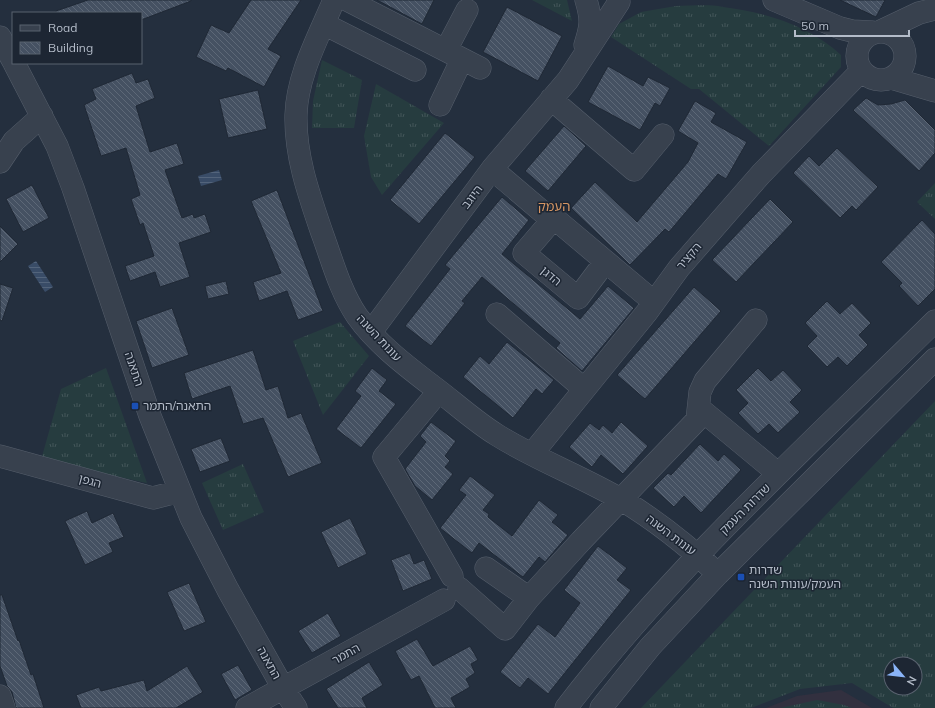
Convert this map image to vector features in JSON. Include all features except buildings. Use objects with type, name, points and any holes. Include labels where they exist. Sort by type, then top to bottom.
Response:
[{"type":"street","name":"עונות השנה","points":[[334,0],[310,56],[299,95],[296,113],[300,156],[310,197],[340,282],[357,315],[371,332],[402,363],[496,434],[621,500],[667,529],[718,574]]},
{"type":"street","points":[[347,0],[463,59]]},
{"type":"street","name":"היוגב","points":[[578,65],[590,30],[591,16],[586,0]]},
{"type":"street","points":[[593,0],[599,4],[609,5],[621,1]]},
{"type":"street","points":[[774,0],[802,5],[823,21],[849,45],[858,64],[867,76],[875,80],[891,78],[902,68],[906,29],[910,22],[927,11]]},
{"type":"street","name":"היוגב","points":[[371,332],[492,169],[551,100],[578,65],[621,1]]},
{"type":"street","points":[[440,105],[463,59],[467,10]]},
{"type":"street","points":[[858,64],[860,42],[877,32],[927,11]]},
{"type":"street","points":[[823,21],[852,32],[877,32],[894,35],[904,49],[935,83]]},
{"type":"street","points":[[324,24],[414,70]]},
{"type":"street","name":"התאנה","points":[[0,36],[12,58]]},
{"type":"street","name":"התאנה","points":[[15,64],[57,146],[73,188],[150,416],[191,518],[228,590],[283,688],[296,708]]},
{"type":"street","name":"הקציר","points":[[532,454],[654,302],[679,268],[858,64]]},
{"type":"street","points":[[891,78],[935,91]]},
{"type":"street","points":[[551,100],[634,170],[663,135]]},
{"type":"street","points":[[0,162],[14,141],[42,116]]},
{"type":"street","points":[[492,169],[545,214],[554,218],[654,302]]},
{"type":"street","name":"הדגן","points":[[554,218],[524,253],[578,298],[605,262]]},
{"type":"street","points":[[497,314],[584,389]]},
{"type":"street","points":[[439,391],[384,457],[452,588],[505,629],[529,598],[697,420],[700,392],[704,381],[756,320]]},
{"type":"street","name":"שדרות העמק","points":[[566,708],[630,629],[698,555],[935,321]]},
{"type":"street","points":[[601,708],[650,647],[718,574],[935,359]]},
{"type":"street","points":[[699,408],[769,466]]},
{"type":"street","name":"הגפן","points":[[0,456],[153,498],[180,491]]},
{"type":"street","points":[[486,568],[529,598]]},
{"type":"street","name":"התמר","points":[[247,708],[452,588]]},
{"type":"street","points":[[0,696],[4,708]]},
{"type":"shaded area","points":[[841,690],[872,708],[766,708],[797,696]]},
{"type":"green space","points":[[532,0],[567,0],[572,21]]},
{"type":"green space","points":[[706,5],[739,9],[786,22],[801,28],[829,45],[841,55],[841,67],[769,146],[699,89],[691,89],[611,37],[619,24],[641,12],[676,6]]},
{"type":"green space","points":[[322,60],[362,80],[354,128],[312,128],[313,101]]},
{"type":"green space","points":[[376,84],[444,123],[382,195],[371,177],[364,136]]},
{"type":"green space","points":[[935,183],[935,219],[917,202]]},
{"type":"green space","points":[[340,322],[369,356],[323,415],[293,341]]},
{"type":"green space","points":[[106,368],[147,483],[41,460],[61,389]]},
{"type":"green space","points":[[935,401],[935,708],[893,708],[852,683],[800,689],[751,708],[641,708]]},
{"type":"green space","points":[[243,464],[264,512],[223,530],[202,483]]},
{"type":"green space","points":[[817,700],[852,708],[780,708]]},
{"type":"water","points":[[219,170],[222,180],[201,186],[198,176]]},
{"type":"water","points":[[36,261],[53,287],[45,292],[28,266]]},
{"type":"place","name":"התאנה/התמר","points":[[135,406]]},
{"type":"place","name":"שדרות העמק/עונות השנה","points":[[741,577]]},
{"type":"district","name":"העמק","points":[[554,206]]}]
